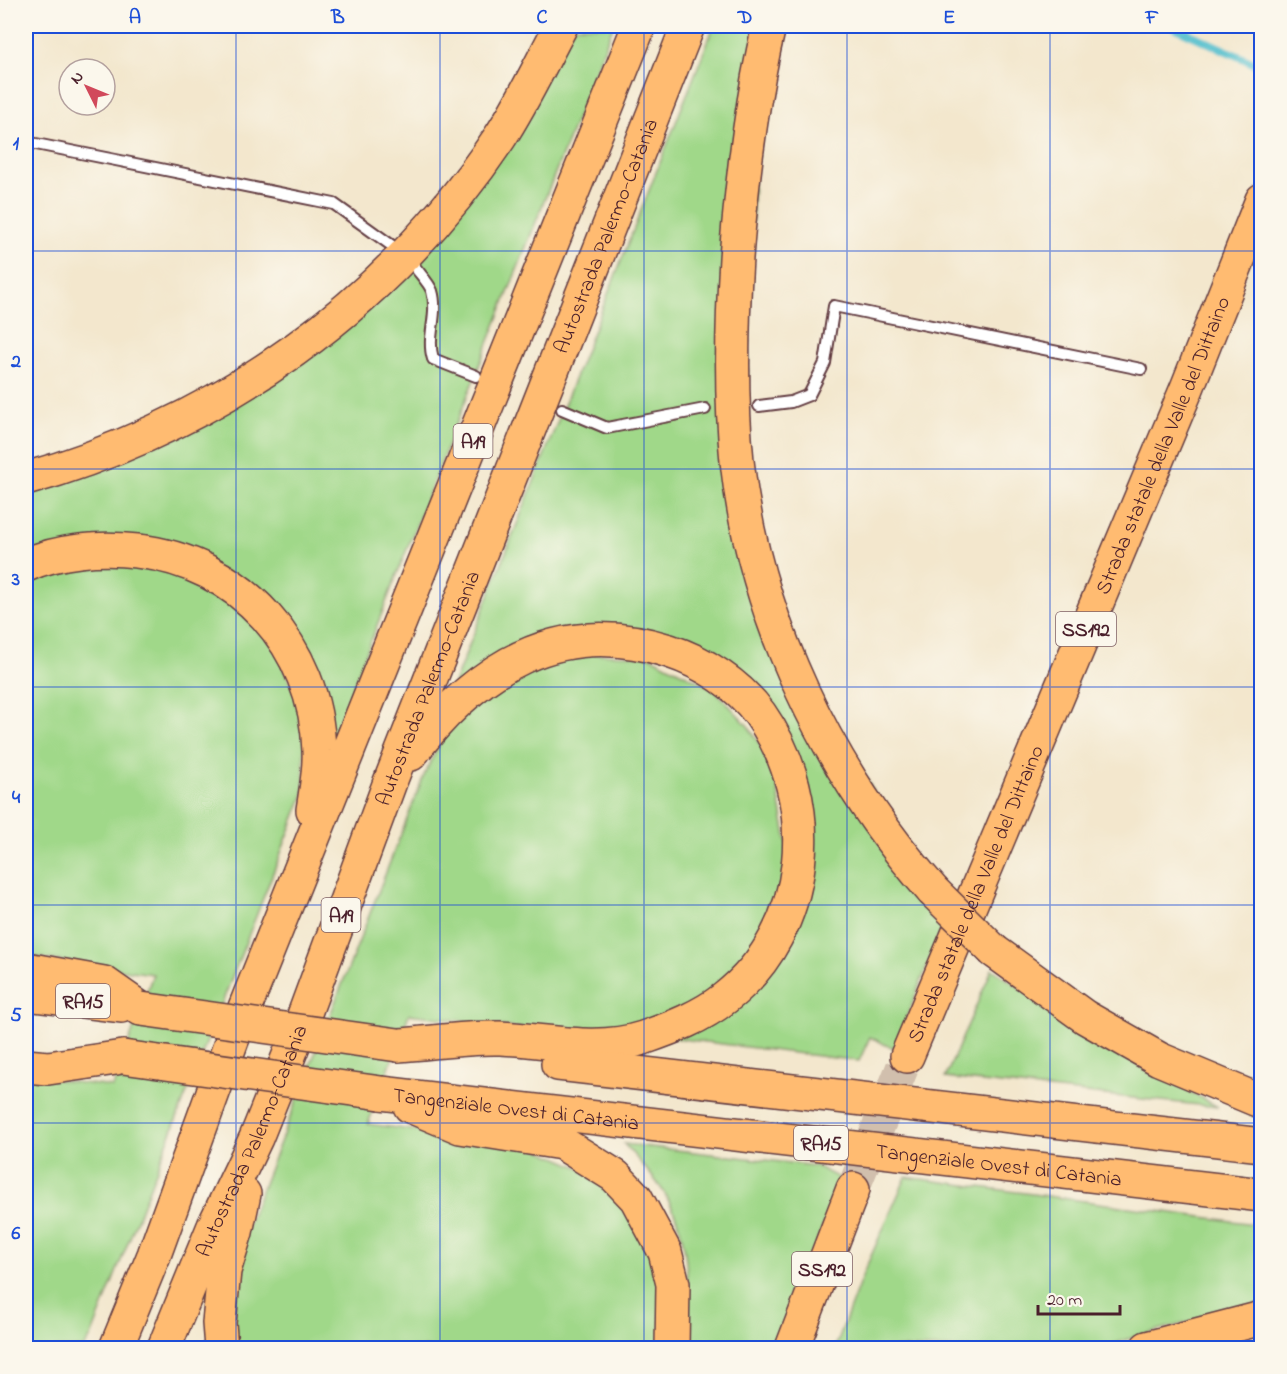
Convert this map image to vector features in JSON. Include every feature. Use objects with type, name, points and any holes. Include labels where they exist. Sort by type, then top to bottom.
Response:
[{"type":"main road","points":[[26,478],[113,450],[162,429],[222,398],[344,313],[416,242],[456,197],[500,138],[525,97],[561,26]]},
{"type":"main road","name":"A19","points":[[116,1348],[153,1256],[232,1040],[639,26]]},
{"type":"main road","name":"Autostrada Palermo-Catania","points":[[164,1348],[214,1226],[256,1138],[390,782],[688,26]]},
{"type":"main road","points":[[769,26],[758,72],[742,179],[734,292],[732,387],[737,462],[755,555],[773,619],[797,676],[831,748],[892,843],[933,891],[994,951],[1085,1017],[1159,1059],[1262,1102]]},
{"type":"main road","name":"Strada statale della Valle del Dittaino","points":[[907,1056],[1187,388],[1262,200]]},
{"type":"main road","points":[[26,565],[79,551],[116,548],[156,553],[176,557],[210,571],[259,607],[280,633],[298,663],[314,710],[319,750],[307,856]]},
{"type":"main road","points":[[26,969],[104,983],[141,1009],[398,1045],[496,1038],[608,1046],[641,1039],[699,1016],[726,998],[752,972],[776,938],[794,897],[801,835],[796,797],[786,758],[759,714],[740,692],[690,658],[651,645],[616,639],[574,641],[537,649],[495,670],[461,698],[428,732],[390,782]]},
{"type":"main road","name":"RA15","points":[[26,994],[141,1009]]},
{"type":"main road","name":"RA15","points":[[26,1045],[123,1057]]},
{"type":"main road","name":"RA15","points":[[398,1045],[1262,1145]]},
{"type":"main road","points":[[26,1066],[48,1068],[123,1057],[381,1093],[460,1127],[562,1143],[615,1176],[636,1198],[665,1252],[673,1284],[672,1348]]},
{"type":"main road","name":"Tangenziale Ovest di Catania","points":[[381,1093],[1262,1195]]},
{"type":"main road","points":[[221,1348],[219,1323],[224,1271],[236,1232],[256,1138]]},
{"type":"main road","name":"SS192","points":[[792,1348],[853,1189]]},
{"type":"main road","points":[[96,1348],[153,1256]]},
{"type":"main road","points":[[1147,1348],[1262,1318]]},
{"type":"lane","points":[[26,142],[334,204],[391,244]]},
{"type":"lane","points":[[415,267],[432,291],[434,315],[429,346],[433,359],[476,375]]},
{"type":"lane","points":[[759,406],[791,402],[809,395],[825,363],[834,306],[1141,369]]},
{"type":"lane","points":[[562,409],[607,428],[705,410]]},
{"type":"green space","points":[[575,26],[613,26],[331,742],[244,581],[26,553],[26,490],[361,317]]},
{"type":"green space","points":[[714,26],[758,26],[743,561],[946,919],[894,1049],[870,1037],[859,1061],[673,1038],[787,943],[791,749],[656,633],[453,686]]},
{"type":"green space","points":[[125,558],[203,580],[272,640],[304,716],[304,794],[91,1337],[83,1348],[26,1348],[26,1076],[113,1087],[153,974],[26,956],[26,578],[34,573]]},
{"type":"green space","points":[[571,653],[649,656],[714,689],[748,726],[773,764],[790,859],[766,933],[719,989],[664,1018],[580,1036],[409,1014],[368,1124],[532,1147],[604,1178],[660,1261],[661,1348],[230,1348],[243,1237],[425,773],[444,735],[496,682]]},
{"type":"green space","points":[[992,969],[1113,1050],[1218,1107],[945,1078]]},
{"type":"green space","points":[[624,1144],[816,1166],[841,1179],[776,1348],[683,1348],[687,1309],[687,1270],[680,1231],[665,1194],[651,1174]]},
{"type":"green space","points":[[906,1177],[1261,1225],[1261,1304],[1143,1334],[1102,1348],[835,1348],[863,1274]]},
{"type":"waterway","points":[[1172,26],[1262,67]]},
{"type":"tunnel","points":[[853,1189],[907,1056]]}]
